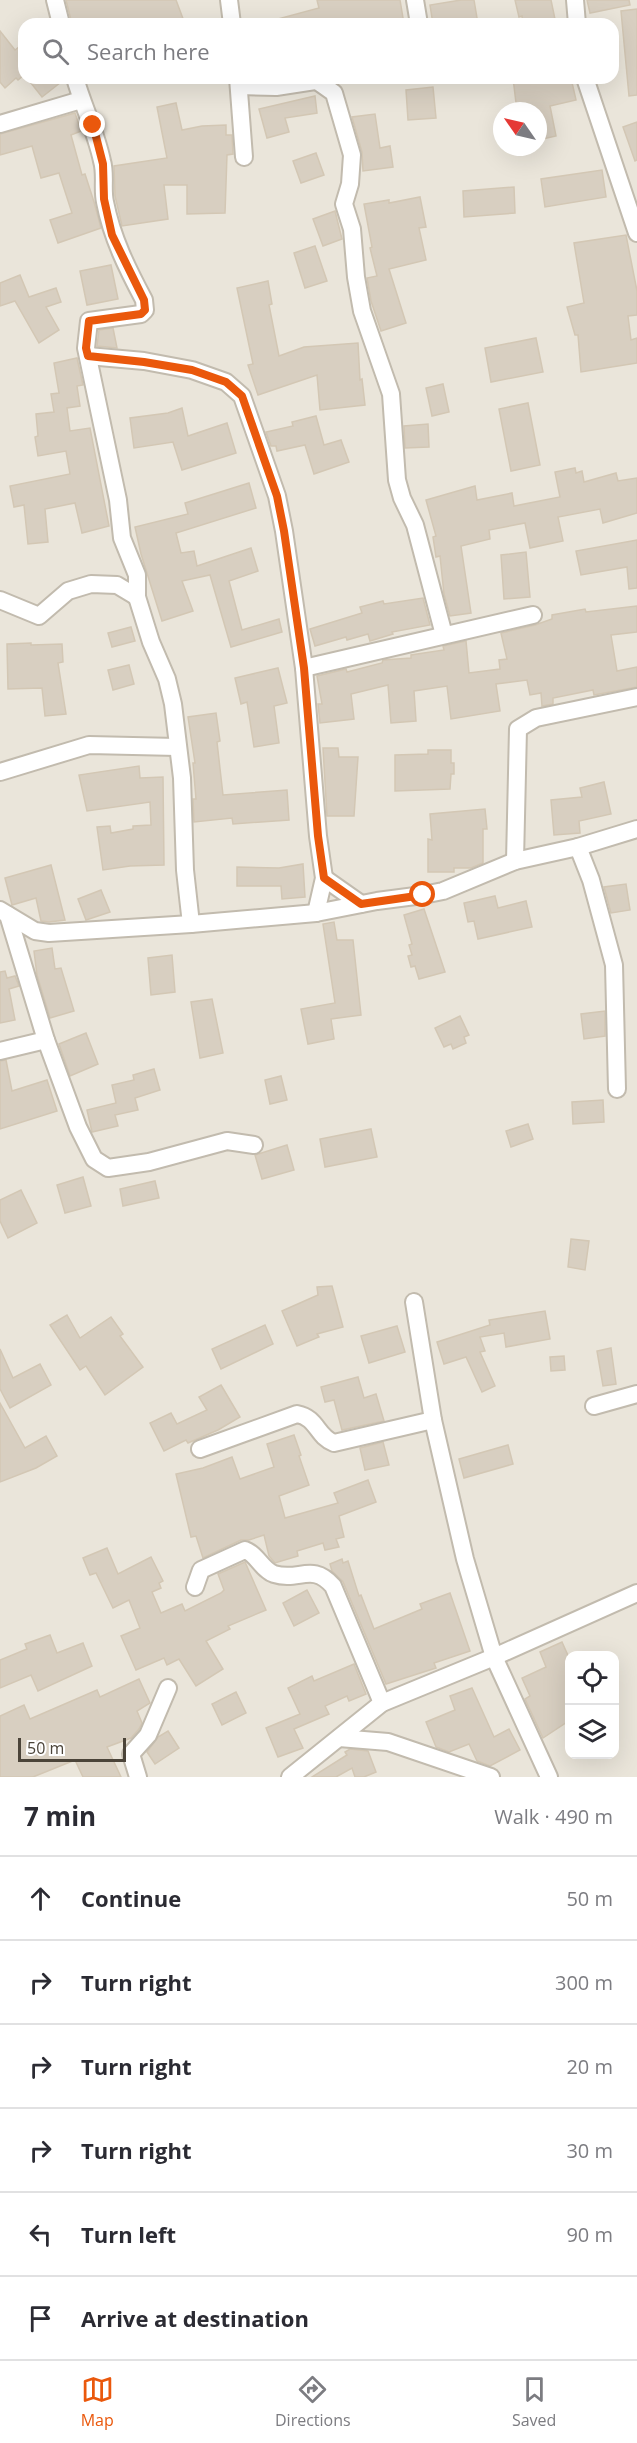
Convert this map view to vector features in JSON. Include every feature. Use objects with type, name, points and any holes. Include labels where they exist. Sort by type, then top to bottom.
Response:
[{"type":"street","points":[[55,0],[60,18]]},
{"type":"street","points":[[229,0],[231,18]]},
{"type":"street","points":[[415,0],[418,18]]},
{"type":"street","points":[[575,0],[576,18]]},
{"type":"street","points":[[77,84],[81,100],[93,125],[103,164],[104,199],[112,235],[144,300],[145,310],[141,314],[89,321],[86,348],[118,500],[122,538],[137,575],[137,597],[151,642],[167,679],[172,704],[182,778],[185,870],[191,924]]},
{"type":"street","points":[[239,84],[244,157]]},
{"type":"street","points":[[254,84],[276,87],[296,84]]},
{"type":"street","points":[[321,84],[334,93],[352,155],[350,184],[344,204],[352,229],[356,277],[362,311],[391,394],[397,480],[402,498],[415,525],[444,635]]},
{"type":"street","points":[[587,84],[637,233]]},
{"type":"street","points":[[0,124],[81,100]]},
{"type":"street","points":[[88,356],[192,370],[226,382],[242,396],[277,496],[304,668],[318,836],[324,878],[316,913]]},
{"type":"street","points":[[0,600],[39,616],[68,591],[91,584],[117,585],[137,597]]},
{"type":"street","points":[[304,668],[533,615]]},
{"type":"street","points":[[515,861],[518,729],[536,718],[637,697]]},
{"type":"street","points":[[0,772],[89,745],[177,747]]},
{"type":"street","points":[[4,913],[35,931],[50,933],[316,913],[443,891],[515,861],[578,847],[637,830]]},
{"type":"street","points":[[578,847],[591,880],[614,965],[617,1089]]},
{"type":"street","points":[[324,878],[361,904]]},
{"type":"street","points":[[4,913],[46,1040],[78,1127],[94,1158],[108,1168],[149,1162],[227,1141],[254,1145]]},
{"type":"street","points":[[0,1051],[46,1040]]},
{"type":"street","points":[[414,1302],[433,1420],[465,1559],[494,1657],[549,1777]]},
{"type":"street","points":[[594,1406],[637,1394]]},
{"type":"street","points":[[200,1449],[297,1414],[307,1416],[326,1440],[334,1443],[433,1420]]},
{"type":"street","points":[[195,1587],[201,1570],[245,1550],[251,1552],[271,1573],[283,1576],[312,1573],[324,1576],[333,1586],[382,1703]]},
{"type":"street","points":[[290,1777],[382,1703],[494,1657],[637,1593]]},
{"type":"street","points":[[138,1777],[131,1754],[148,1735],[168,1688]]},
{"type":"street","points":[[339,1738],[388,1742],[491,1777]]},
{"type":"shaded area","points":[[0,0],[637,0],[637,1777],[0,1777]]},
{"type":"building","points":[[66,0],[176,0],[183,18],[70,18]]},
{"type":"building","points":[[317,0],[400,0],[403,18],[282,18],[319,8]]},
{"type":"building","points":[[474,0],[477,18],[432,18],[430,5]]},
{"type":"building","points":[[515,0],[551,0],[555,18],[519,17]]},
{"type":"building","points":[[587,0],[629,0],[630,5],[590,13]]},
{"type":"building","points":[[637,9],[637,95],[629,96],[621,11]]},
{"type":"building","points":[[0,31],[15,50],[18,48],[18,80],[16,78],[5,88],[0,82]]},
{"type":"building","points":[[32,84],[59,84],[42,97]]},
{"type":"building","points":[[514,84],[572,84],[576,100],[550,106],[556,136],[547,138],[547,102],[516,102]]},
{"type":"building","points":[[433,87],[436,118],[408,120],[406,90]]},
{"type":"building","points":[[315,96],[317,113],[285,118],[289,132],[267,138],[259,109]]},
{"type":"building","points":[[176,103],[182,130],[226,125],[226,135],[232,135],[233,154],[227,155],[225,213],[187,214],[187,185],[164,185],[168,219],[122,226],[115,196],[114,166],[167,158],[157,107]]},
{"type":"building","points":[[75,113],[81,131],[71,135],[82,175],[85,174],[101,228],[58,243],[50,220],[72,213],[59,173],[41,178],[32,146],[0,155],[0,134]]},
{"type":"building","points":[[375,114],[380,148],[390,146],[393,167],[363,171],[362,152],[352,117]]},
{"type":"building","points":[[637,122],[637,160],[635,161],[623,127]]},
{"type":"building","points":[[316,153],[324,175],[301,183],[293,161]]},
{"type":"building","points":[[602,170],[606,197],[545,207],[541,179]]},
{"type":"building","points":[[514,187],[515,213],[464,217],[463,191]]},
{"type":"building","points":[[420,197],[426,227],[419,228],[426,260],[389,269],[406,323],[381,331],[371,301],[367,278],[377,276],[370,248],[372,247],[364,204],[389,200],[389,203]]},
{"type":"building","points":[[335,211],[342,239],[323,246],[313,219]]},
{"type":"building","points":[[626,235],[637,291],[637,315],[628,316],[631,340],[637,338],[637,363],[581,372],[578,335],[575,335],[567,307],[584,303],[574,243]]},
{"type":"building","points":[[315,246],[327,281],[305,288],[294,253]]},
{"type":"building","points":[[111,265],[118,299],[87,305],[80,271]]},
{"type":"building","points":[[20,275],[29,297],[56,288],[61,302],[46,307],[59,330],[39,343],[15,301],[0,306],[0,283]]},
{"type":"building","points":[[268,281],[272,304],[269,305],[279,356],[304,347],[358,343],[360,380],[362,379],[365,405],[320,410],[317,375],[258,395],[248,365],[253,364],[237,288]]},
{"type":"building","points":[[113,328],[117,348],[97,346],[99,330]]},
{"type":"building","points":[[536,338],[543,372],[491,382],[485,348]]},
{"type":"building","points":[[77,358],[83,385],[77,386],[80,406],[67,408],[70,431],[90,428],[109,526],[82,533],[75,503],[45,509],[48,542],[28,544],[24,505],[14,507],[10,486],[70,474],[66,451],[38,456],[35,437],[38,436],[36,414],[54,412],[51,394],[59,393],[54,363]]},
{"type":"building","points":[[443,384],[449,412],[432,416],[426,388]]},
{"type":"building","points":[[528,403],[540,465],[511,471],[499,409]]},
{"type":"building","points":[[182,408],[188,436],[227,423],[236,453],[182,470],[173,442],[134,448],[130,418],[168,413]]},
{"type":"building","points":[[316,416],[324,445],[341,440],[349,462],[314,474],[305,445],[277,451],[276,446],[271,446],[266,432],[293,426],[292,422]]},
{"type":"building","points":[[428,424],[429,447],[405,448],[404,426]]},
{"type":"building","points":[[575,468],[576,473],[582,471],[584,482],[616,473],[618,481],[637,478],[637,513],[603,523],[600,509],[558,517],[563,541],[530,548],[525,523],[489,530],[490,539],[461,546],[471,613],[450,616],[444,594],[440,556],[436,557],[433,537],[436,536],[426,500],[475,486],[477,500],[512,493],[514,506],[560,497],[555,472]]},
{"type":"building","points":[[249,483],[256,508],[176,533],[181,553],[194,551],[197,566],[251,548],[258,571],[229,581],[242,630],[279,619],[282,632],[231,647],[210,575],[182,581],[193,611],[162,621],[135,527],[188,514],[185,503]]},
{"type":"building","points":[[637,540],[637,588],[629,589],[627,567],[581,575],[576,551]]},
{"type":"building","points":[[526,552],[530,597],[504,599],[501,555]]},
{"type":"building","points":[[423,598],[430,625],[392,632],[393,634],[370,641],[368,634],[347,640],[346,637],[315,646],[310,629],[362,613],[360,607],[383,601],[384,604]]},
{"type":"building","points":[[637,606],[637,632],[611,635],[617,671],[637,667],[637,687],[594,695],[593,690],[553,698],[553,704],[542,706],[541,693],[530,695],[527,680],[496,684],[500,711],[451,719],[447,686],[414,691],[416,721],[391,723],[388,685],[351,694],[354,719],[320,723],[318,704],[322,704],[317,676],[346,669],[347,672],[382,663],[383,660],[411,658],[411,655],[444,650],[443,646],[466,641],[469,673],[500,669],[499,660],[507,659],[501,633],[552,619],[552,615],[585,609],[586,612]]},
{"type":"building","points":[[131,627],[135,641],[112,647],[108,633]]},
{"type":"building","points":[[31,643],[31,645],[62,644],[63,662],[58,663],[66,714],[45,716],[42,688],[8,689],[7,644]]},
{"type":"building","points":[[129,665],[134,684],[113,690],[108,670]]},
{"type":"building","points":[[278,668],[287,703],[274,706],[279,743],[254,747],[247,702],[241,704],[235,678]]},
{"type":"building","points":[[216,713],[223,795],[287,790],[289,820],[233,824],[232,818],[194,822],[193,799],[196,799],[193,763],[195,763],[188,717]]},
{"type":"building","points":[[323,748],[338,748],[339,757],[358,757],[354,816],[327,816]]},
{"type":"building","points":[[428,750],[451,750],[454,774],[451,774],[450,789],[395,791],[395,755],[428,754]]},
{"type":"building","points":[[139,766],[140,778],[163,777],[164,865],[103,870],[97,827],[110,826],[111,833],[133,829],[133,826],[151,825],[150,802],[87,811],[79,775]]},
{"type":"building","points":[[604,782],[611,814],[579,821],[580,833],[554,835],[551,800],[582,797],[580,788]]},
{"type":"building","points":[[485,809],[487,829],[483,829],[483,863],[471,868],[454,868],[454,872],[428,872],[428,839],[432,840],[430,814]]},
{"type":"building","points":[[303,864],[305,897],[282,899],[281,886],[237,886],[237,867],[279,868]]},
{"type":"building","points":[[51,865],[65,920],[49,922],[41,921],[36,898],[12,905],[5,878]]},
{"type":"building","points":[[626,884],[630,910],[611,913],[604,887]]},
{"type":"building","points":[[101,890],[110,912],[86,920],[78,899]]},
{"type":"building","points":[[495,896],[498,908],[526,901],[532,927],[478,939],[474,921],[468,922],[464,903]]},
{"type":"building","points":[[424,909],[445,972],[419,979],[415,966],[411,967],[408,956],[412,955],[409,945],[412,944],[404,915]]},
{"type":"building","points":[[334,922],[337,940],[353,940],[361,1015],[331,1019],[334,1039],[308,1044],[301,1009],[335,1003],[323,924]]},
{"type":"building","points":[[52,948],[55,969],[61,968],[74,1011],[50,1018],[37,975],[34,951]]},
{"type":"building","points":[[172,955],[175,992],[151,995],[148,958]]},
{"type":"building","points":[[5,971],[7,978],[15,976],[19,986],[9,989],[15,1020],[0,1023],[0,972]]},
{"type":"building","points":[[212,999],[223,1053],[200,1058],[191,1002]]},
{"type":"building","points":[[605,1011],[605,1036],[584,1039],[581,1014]]},
{"type":"building","points":[[460,1016],[469,1035],[464,1037],[466,1043],[453,1049],[451,1044],[444,1047],[435,1028]]},
{"type":"building","points":[[86,1033],[98,1064],[70,1076],[59,1044]]},
{"type":"building","points":[[6,1060],[12,1091],[47,1080],[57,1111],[0,1129],[0,1061]]},
{"type":"building","points":[[154,1069],[160,1090],[135,1098],[138,1110],[115,1115],[118,1126],[92,1132],[87,1110],[116,1103],[112,1085],[134,1080],[133,1075]]},
{"type":"building","points":[[281,1076],[287,1100],[270,1104],[265,1080]]},
{"type":"building","points":[[603,1100],[604,1122],[573,1124],[572,1102]]},
{"type":"building","points":[[528,1124],[533,1139],[511,1147],[506,1131]]},
{"type":"building","points":[[371,1129],[377,1157],[325,1167],[320,1139]]},
{"type":"building","points":[[287,1145],[294,1170],[262,1179],[255,1155]]},
{"type":"building","points":[[83,1177],[91,1206],[65,1213],[57,1185]]},
{"type":"building","points":[[155,1181],[159,1198],[123,1206],[120,1189]]},
{"type":"building","points":[[21,1190],[37,1223],[8,1238],[0,1221],[0,1200]]},
{"type":"building","points":[[571,1239],[589,1241],[585,1270],[568,1267]]},
{"type":"building","points":[[332,1286],[343,1327],[317,1334],[319,1337],[297,1346],[282,1311],[318,1295],[317,1287]]},
{"type":"building","points":[[545,1311],[550,1339],[506,1347],[504,1333],[480,1337],[485,1351],[480,1352],[495,1386],[482,1392],[466,1357],[444,1364],[437,1342],[490,1325],[489,1320]]},
{"type":"building","points":[[67,1315],[80,1338],[111,1317],[123,1334],[120,1336],[143,1367],[105,1395],[86,1366],[80,1370],[50,1325]]},
{"type":"building","points":[[265,1325],[273,1344],[221,1369],[212,1349]]},
{"type":"building","points":[[397,1326],[405,1352],[369,1363],[361,1336]]},
{"type":"building","points":[[611,1348],[616,1384],[603,1386],[597,1351]]},
{"type":"building","points":[[0,1349],[13,1378],[40,1364],[51,1385],[10,1408],[0,1389]]},
{"type":"building","points":[[564,1356],[565,1370],[551,1371],[550,1357]]},
{"type":"building","points":[[358,1377],[364,1398],[376,1394],[384,1421],[342,1430],[334,1400],[325,1402],[321,1387]]},
{"type":"building","points":[[221,1385],[240,1417],[218,1430],[188,1443],[186,1440],[164,1451],[150,1423],[171,1413],[177,1424],[207,1410],[199,1397]]},
{"type":"building","points":[[0,1403],[25,1448],[46,1436],[57,1456],[36,1468],[0,1482]]},
{"type":"building","points":[[294,1435],[309,1485],[279,1496],[285,1518],[338,1503],[334,1493],[368,1480],[376,1502],[339,1516],[344,1537],[336,1539],[339,1547],[325,1550],[323,1543],[297,1551],[298,1556],[275,1563],[269,1556],[264,1535],[241,1540],[203,1558],[196,1536],[191,1537],[176,1474],[203,1468],[232,1457],[240,1479],[274,1467],[267,1444]]},
{"type":"building","points":[[383,1442],[389,1465],[365,1470],[360,1448]]},
{"type":"building","points":[[508,1445],[513,1464],[464,1478],[459,1459]]},
{"type":"building","points":[[107,1548],[118,1574],[151,1557],[163,1581],[159,1583],[161,1588],[152,1592],[161,1613],[182,1604],[185,1611],[221,1593],[224,1590],[218,1574],[245,1562],[266,1610],[228,1626],[230,1629],[206,1641],[223,1669],[196,1686],[179,1659],[167,1665],[164,1658],[136,1670],[121,1636],[140,1628],[129,1600],[113,1608],[96,1573],[90,1575],[83,1558]]},
{"type":"building","points":[[342,1559],[343,1563],[348,1561],[359,1596],[361,1595],[374,1629],[422,1609],[420,1604],[450,1593],[470,1651],[434,1663],[436,1668],[386,1684],[343,1582],[332,1571],[330,1564]]},
{"type":"building","points":[[307,1590],[319,1613],[294,1626],[283,1603]]},
{"type":"building","points":[[50,1635],[57,1653],[83,1643],[92,1666],[38,1691],[31,1675],[0,1688],[0,1660],[27,1649],[25,1644]]},
{"type":"building","points":[[562,1642],[566,1651],[565,1723],[543,1738],[525,1699],[530,1696],[522,1678],[546,1667],[540,1652]]},
{"type":"building","points":[[354,1664],[366,1694],[349,1701],[347,1696],[325,1706],[329,1714],[294,1729],[303,1748],[278,1757],[266,1728],[300,1714],[288,1688],[312,1676],[314,1681]]},
{"type":"building","points":[[139,1679],[150,1703],[137,1711],[142,1723],[131,1738],[107,1747],[121,1777],[83,1777],[75,1760],[33,1777],[0,1777],[0,1716],[24,1705],[30,1719],[97,1690],[100,1697]]},
{"type":"building","points":[[472,1688],[494,1737],[509,1729],[520,1750],[490,1766],[477,1761],[469,1744],[449,1752],[436,1747],[426,1722],[455,1710],[450,1696]]},
{"type":"building","points":[[236,1692],[246,1713],[222,1725],[212,1704]]},
{"type":"building","points":[[168,1731],[179,1748],[155,1764],[147,1752],[158,1737]]},
{"type":"building","points":[[350,1749],[368,1751],[376,1772],[364,1777],[355,1777],[352,1768],[336,1777],[312,1777],[347,1755],[345,1752]]},
{"type":"route","points":[[93,125],[103,164],[104,199],[112,235],[144,300],[145,310],[141,314],[105,321],[89,321],[86,348],[88,356],[192,370],[226,382],[242,396],[277,496],[284,531],[304,668],[318,836],[324,878],[361,904],[423,895]]}]
